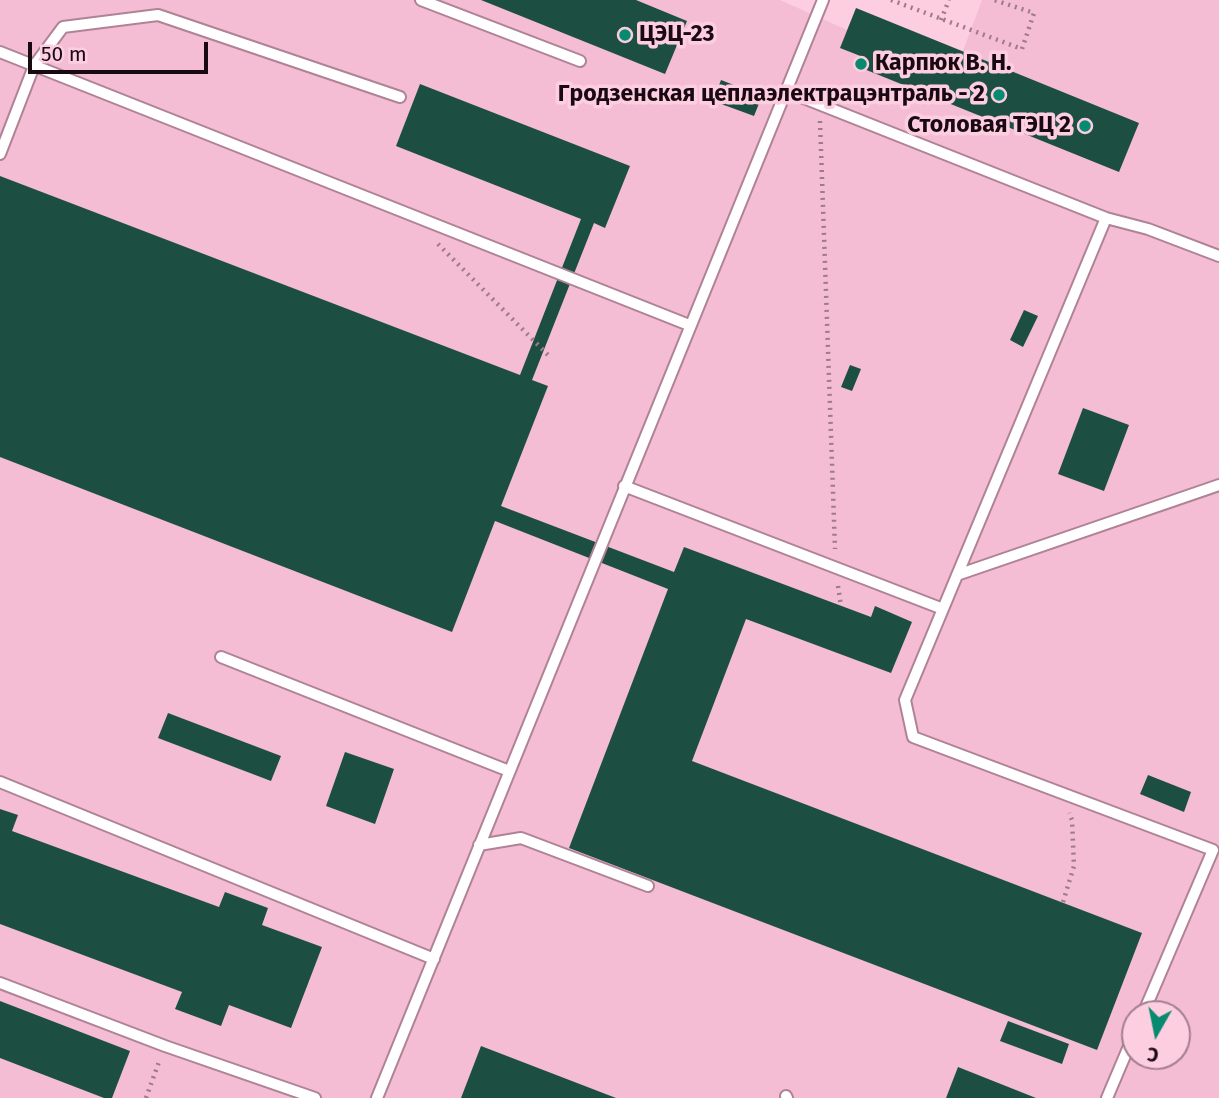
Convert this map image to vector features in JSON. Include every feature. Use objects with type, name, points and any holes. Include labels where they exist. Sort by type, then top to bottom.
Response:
[{"type":"lane","points":[[421,0],[580,61]]},
{"type":"lane","points":[[377,1098],[823,0]]},
{"type":"lane","points":[[1,154],[34,66],[64,27],[158,15],[400,97]]},
{"type":"lane","points":[[0,52],[689,325]]},
{"type":"lane","points":[[786,91],[1106,218],[1148,229],[1219,256]]},
{"type":"lane","points":[[1106,218],[905,700],[913,737],[1216,850],[1149,1000]]},
{"type":"lane","points":[[957,575],[1219,485]]},
{"type":"lane","points":[[624,486],[943,609]]},
{"type":"lane","points":[[221,657],[509,771]]},
{"type":"lane","points":[[0,782],[433,959]]},
{"type":"lane","points":[[479,845],[521,838],[648,886]]},
{"type":"lane","points":[[0,983],[165,1046],[315,1098]]},
{"type":"lane","points":[[1107,1098],[1121,1065]]},
{"type":"path","points":[[891,0],[1022,50],[1034,13],[994,0]]},
{"type":"path","points":[[941,20],[949,0]]},
{"type":"path","points":[[820,105],[835,568],[841,606]]},
{"type":"path","points":[[436,243],[550,357]]},
{"type":"path","points":[[1061,793],[1072,820],[1073,866],[1063,902]]},
{"type":"path","points":[[146,1098],[165,1046]]},
{"type":"shaded area","points":[[0,0],[780,0],[847,30],[856,8],[963,51],[982,0],[1219,0],[1219,1098],[0,1098]]},
{"type":"building","name":"ЦЭЦ-23","points":[[481,0],[636,0],[687,21],[665,74]]},
{"type":"building","name":"Гродзенская цеплаэлектрацэнтраль - 2","points":[[856,8],[1139,123],[1119,172],[859,67],[863,57],[840,48]]},
{"type":"building","points":[[721,80],[762,96],[754,116],[713,101]]},
{"type":"building","points":[[420,84],[630,166],[605,228],[594,223],[532,380],[548,386],[501,506],[674,572],[684,547],[871,617],[875,606],[912,622],[891,673],[746,619],[692,761],[1142,933],[1097,1050],[569,848],[668,589],[495,521],[452,632],[0,457],[0,176],[520,375],[581,219],[396,146]]},
{"type":"building","points":[[1024,310],[1038,316],[1023,347],[1010,340]]},
{"type":"building","points":[[850,365],[861,369],[852,391],[841,387]]},
{"type":"building","points":[[1083,408],[1129,425],[1104,491],[1058,474]]},
{"type":"building","points":[[168,713],[281,756],[271,781],[158,738]]},
{"type":"building","points":[[345,752],[394,769],[375,824],[326,806]]},
{"type":"building","points":[[1148,775],[1191,792],[1184,812],[1140,794]]},
{"type":"building","points":[[0,809],[18,815],[12,831],[219,907],[225,892],[268,908],[262,925],[322,947],[291,1028],[229,1005],[221,1026],[175,1009],[182,992],[0,924]]},
{"type":"building","points":[[0,1001],[130,1051],[112,1098],[104,1098],[0,1058]]},
{"type":"building","points":[[1008,1021],[1069,1044],[1062,1064],[1000,1041]]},
{"type":"building","points":[[481,1046],[616,1098],[461,1098]]},
{"type":"building","points":[[958,1067],[1036,1098],[946,1098]]},
{"type":"place","name":"ЦЭЦ-23","points":[[625,35]]},
{"type":"place","name":"Карпюк В. Н.","points":[[861,64]]},
{"type":"place","name":"Гродзенская цеплаэлектрацэнтраль - 2","points":[[999,95]]},
{"type":"place","name":"Столовая ТЭЦ 2","points":[[1085,126]]}]
